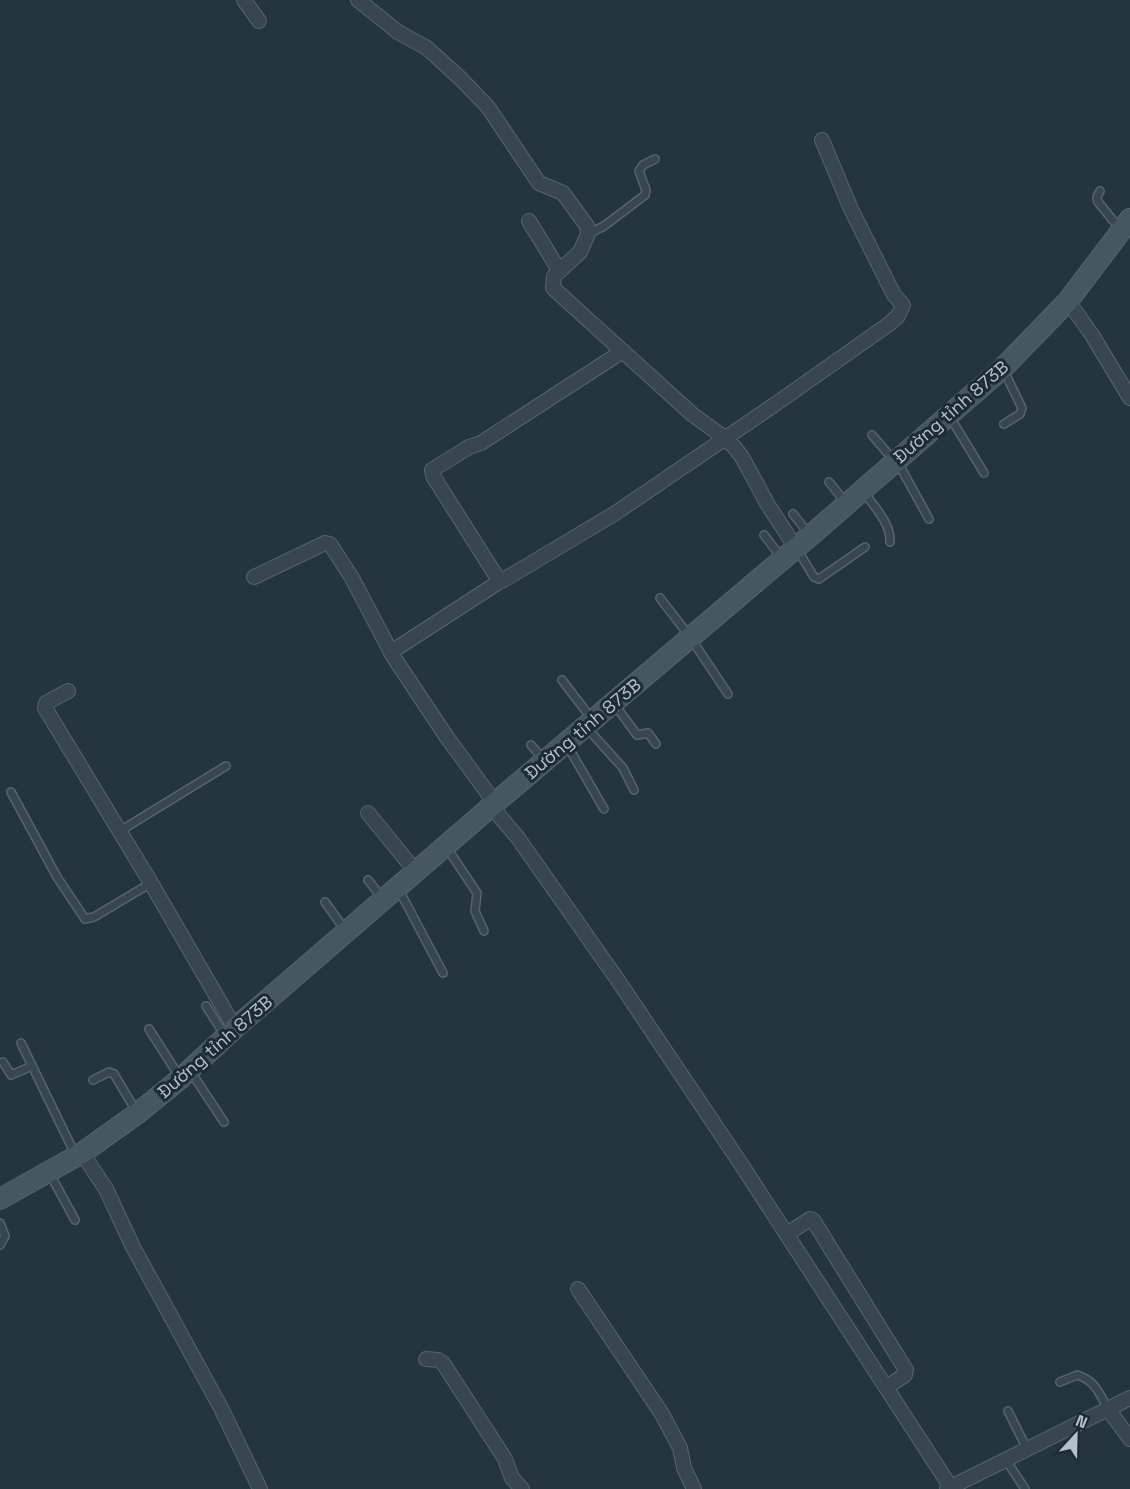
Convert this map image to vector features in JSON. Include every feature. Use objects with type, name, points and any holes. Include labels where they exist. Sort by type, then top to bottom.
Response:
[{"type":"main road","name":"Đường tỉnh 873B","points":[[0,1199],[49,1172],[84,1159],[446,846],[497,810],[544,761],[796,548],[1002,369],[1068,301],[1126,225]]},
{"type":"street","points":[[244,0],[260,21]]},
{"type":"street","points":[[358,0],[398,32],[427,48],[461,79],[488,106],[539,183],[563,193],[587,226],[588,234],[579,252],[554,276],[553,288],[693,415],[725,438],[742,457],[768,505],[796,548]]},
{"type":"street","points":[[391,652],[499,582],[503,582],[614,514],[817,373],[853,351],[898,316],[903,308],[902,303],[894,295],[851,209],[822,140]]},
{"type":"street","points":[[529,221],[559,270]]},
{"type":"street","points":[[1068,301],[1092,335],[1130,398]]},
{"type":"street","points":[[499,582],[433,476],[432,470],[489,437],[623,351]]},
{"type":"street","points":[[254,577],[325,543],[330,543],[352,578],[391,652],[446,736],[617,979],[787,1234],[950,1488],[1130,1398]]},
{"type":"street","points":[[68,691],[46,703],[45,708],[151,883],[230,1032]]},
{"type":"street","points":[[368,813],[416,872]]},
{"type":"street","points":[[84,1159],[106,1189],[133,1247],[221,1408],[260,1489]]},
{"type":"street","points":[[787,1234],[813,1220],[906,1370],[905,1375],[887,1387]]},
{"type":"street","points":[[578,1289],[662,1414],[680,1448],[684,1468],[694,1489]]},
{"type":"street","points":[[426,1359],[443,1363],[505,1459],[512,1478],[522,1489]]},
{"type":"street","points":[[1108,1409],[1130,1439]]},
{"type":"lane","points":[[588,234],[604,226],[645,195],[646,190],[639,171],[643,165],[655,159]]},
{"type":"lane","points":[[1100,191],[1097,197],[1098,202],[1126,225]]},
{"type":"lane","points":[[1002,369],[1023,408],[1020,414],[1004,424]]},
{"type":"lane","points":[[949,414],[984,473]]},
{"type":"lane","points":[[872,435],[896,461],[929,519]]},
{"type":"lane","points":[[829,482],[847,504]]},
{"type":"lane","points":[[862,490],[885,522],[890,534],[890,542]]},
{"type":"lane","points":[[793,514],[796,548],[814,577],[819,579],[865,547]]},
{"type":"lane","points":[[764,535],[796,548]]},
{"type":"lane","points":[[660,598],[728,694]]},
{"type":"lane","points":[[562,680],[589,723],[624,768],[634,790]]},
{"type":"lane","points":[[613,703],[637,735],[648,733],[656,744]]},
{"type":"lane","points":[[566,743],[604,808]]},
{"type":"lane","points":[[531,745],[544,761]]},
{"type":"lane","points":[[120,831],[226,765]]},
{"type":"lane","points":[[12,792],[57,877],[85,919],[94,917],[151,883]]},
{"type":"lane","points":[[446,846],[477,893],[475,911],[484,931]]},
{"type":"lane","points":[[368,879],[391,894],[443,973]]},
{"type":"lane","points":[[325,902],[347,932]]},
{"type":"lane","points":[[206,1006],[230,1032]]},
{"type":"lane","points":[[149,1029],[224,1122]]},
{"type":"lane","points":[[21,1043],[84,1159]]},
{"type":"lane","points":[[3,1062],[11,1075],[32,1066]]},
{"type":"lane","points":[[93,1080],[109,1072],[114,1074],[138,1113]]},
{"type":"lane","points":[[49,1172],[75,1220]]},
{"type":"lane","points":[[0,1223],[5,1236],[0,1245]]},
{"type":"lane","points":[[1060,1382],[1077,1374],[1086,1377],[1091,1380],[1108,1409]]},
{"type":"lane","points":[[1008,1411],[1027,1449]]},
{"type":"lane","points":[[1006,1460],[1025,1489]]}]
